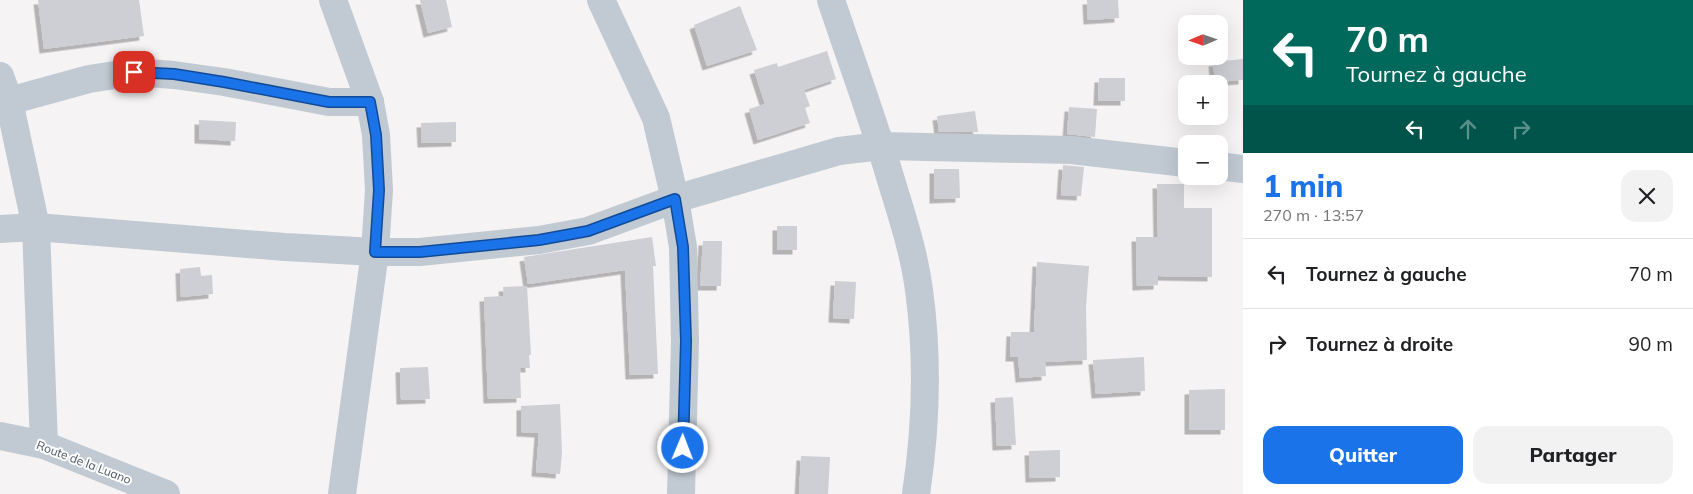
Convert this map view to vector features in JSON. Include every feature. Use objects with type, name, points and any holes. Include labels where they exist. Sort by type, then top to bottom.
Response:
[{"type":"street","points":[[333,0],[370,102],[376,135],[379,190],[375,252],[342,494]]},
{"type":"street","points":[[601,0],[656,118],[675,199],[683,247],[686,341],[681,494]]},
{"type":"street","points":[[831,0],[881,146],[908,235],[919,290],[924,354],[925,414],[916,494]]},
{"type":"street","points":[[9,101],[88,79],[134,72],[174,74],[329,102],[370,102]]},
{"type":"street","points":[[0,76],[9,101],[36,227],[44,445]]},
{"type":"street","points":[[0,229],[36,227],[285,247],[375,252],[420,252],[539,240],[588,231],[675,199],[839,151],[881,146],[1071,150],[1178,162]]},
{"type":"street","points":[[1228,167],[1243,169]]},
{"type":"street","name":"Route de la Luano","points":[[0,436],[44,445],[166,494]]},
{"type":"building","points":[[38,0],[139,0],[144,36],[44,49]]},
{"type":"building","points":[[420,0],[446,0],[452,27],[428,33]]},
{"type":"building","points":[[1087,0],[1118,0],[1119,18],[1088,20]]},
{"type":"building","points":[[740,6],[757,50],[707,66],[694,25]]},
{"type":"building","points":[[827,51],[836,79],[804,90],[810,106],[805,108],[810,123],[758,140],[749,109],[765,104],[754,70],[777,63],[778,67]]},
{"type":"building","points":[[1243,59],[1243,80],[1228,81],[1228,75],[1214,75],[1213,65],[1228,65],[1228,60]]},
{"type":"building","points":[[1099,78],[1125,78],[1125,101],[1098,101]]},
{"type":"building","points":[[1069,107],[1097,109],[1095,137],[1067,134]]},
{"type":"building","points":[[975,111],[978,132],[939,132],[937,116]]},
{"type":"building","points":[[199,120],[236,122],[235,141],[199,139]]},
{"type":"building","points":[[456,122],[456,142],[422,143],[421,123]]},
{"type":"building","points":[[1063,165],[1084,167],[1081,196],[1061,195]]},
{"type":"building","points":[[934,169],[959,169],[960,198],[934,199]]},
{"type":"building","points":[[1157,184],[1184,185],[1184,208],[1212,208],[1212,277],[1158,276],[1158,285],[1137,286],[1136,237],[1158,237]]},
{"type":"building","points":[[777,226],[797,226],[797,250],[777,250]]},
{"type":"building","points":[[652,237],[656,266],[653,266],[658,374],[630,375],[625,270],[528,284],[524,257]]},
{"type":"building","points":[[703,241],[722,241],[721,286],[700,286]]},
{"type":"building","points":[[1037,262],[1089,266],[1086,307],[1087,360],[1045,362],[1046,376],[1020,378],[1018,357],[1010,357],[1011,332],[1034,332]]},
{"type":"building","points":[[200,267],[201,276],[212,275],[213,294],[181,297],[180,269]]},
{"type":"building","points":[[835,281],[856,282],[854,319],[833,318]]},
{"type":"building","points":[[527,286],[531,355],[529,355],[530,368],[520,368],[521,398],[488,399],[484,297],[504,296],[503,287]]},
{"type":"building","points":[[1144,357],[1145,391],[1096,394],[1093,360]]},
{"type":"building","points":[[428,367],[430,399],[401,400],[400,368]]},
{"type":"building","points":[[1225,389],[1225,430],[1189,430],[1189,390]]},
{"type":"building","points":[[1013,397],[1016,445],[997,446],[995,398]]},
{"type":"building","points":[[560,404],[562,453],[560,474],[536,472],[539,433],[521,432],[521,406]]},
{"type":"building","points":[[1060,450],[1060,477],[1030,478],[1029,451]]},
{"type":"building","points":[[801,456],[830,457],[828,494],[799,494]]},
{"type":"route","points":[[134,72],[174,74],[329,102],[370,102],[376,135],[379,190],[375,252],[420,252],[539,240],[588,231],[675,199],[683,247],[686,341],[683,448]]}]
